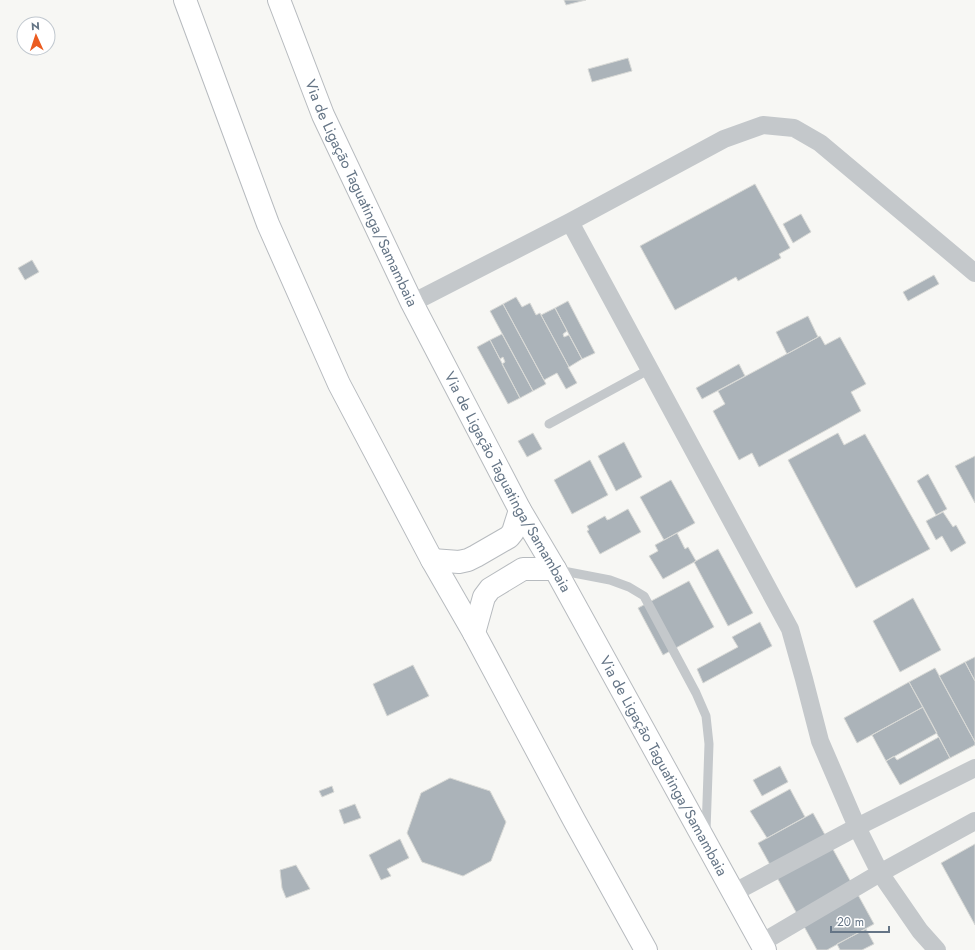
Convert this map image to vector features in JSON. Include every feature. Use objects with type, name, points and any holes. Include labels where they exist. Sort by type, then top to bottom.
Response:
[{"type":"main road","points":[[185,0],[268,224],[339,384],[432,560],[474,633],[574,820],[646,950]]},
{"type":"main road","name":"Via de Ligação Taguatinga/Samambaia","points":[[279,0],[323,115],[412,303],[520,510],[555,569],[763,946]]},
{"type":"main road","points":[[432,560],[459,562],[476,556],[509,537],[513,532],[520,510]]},
{"type":"main road","points":[[474,633],[484,597],[490,589],[523,569],[555,569]]},
{"type":"street","points":[[412,303],[570,222],[724,139],[763,124],[794,128],[820,143],[975,273]]},
{"type":"street","points":[[570,222],[790,629],[820,741],[857,827],[880,873],[920,931],[938,950]]},
{"type":"street","points":[[957,257],[975,256]]},
{"type":"street","points":[[733,893],[857,827],[975,768]]},
{"type":"street","points":[[763,946],[880,873],[975,822]]},
{"type":"lane","points":[[549,424],[650,369]]},
{"type":"lane","points":[[555,569],[610,580],[629,587],[644,596],[696,693],[706,716],[709,744],[705,841]]},
{"type":"building","points":[[564,0],[586,0],[566,5]]},
{"type":"building","points":[[628,58],[632,71],[592,82],[588,69]]},
{"type":"building","points":[[755,184],[790,248],[779,254],[781,258],[738,281],[736,277],[675,310],[640,246]]},
{"type":"building","points":[[801,214],[811,232],[793,243],[783,224]]},
{"type":"building","points":[[32,260],[39,272],[25,280],[18,268]]},
{"type":"building","points":[[934,275],[939,284],[908,301],[903,292]]},
{"type":"building","points":[[516,297],[522,307],[530,303],[536,315],[540,313],[577,383],[566,389],[557,373],[544,380],[503,304]]},
{"type":"building","points":[[568,301],[595,353],[582,359],[555,308]]},
{"type":"building","points":[[503,304],[546,384],[533,391],[490,311]]},
{"type":"building","points":[[555,308],[567,331],[563,334],[564,337],[569,335],[582,359],[569,367],[541,315]]},
{"type":"building","points":[[808,316],[818,337],[787,354],[776,332]]},
{"type":"building","points":[[502,334],[533,391],[520,398],[502,364],[505,362],[503,357],[500,359],[490,340]]},
{"type":"building","points":[[820,336],[825,345],[840,337],[866,384],[851,392],[861,411],[759,467],[752,453],[739,460],[713,411],[725,404],[718,391]]},
{"type":"building","points":[[490,340],[520,398],[508,404],[477,347]]},
{"type":"building","points":[[739,364],[745,376],[702,399],[696,388]]},
{"type":"building","points":[[533,433],[542,449],[527,457],[518,441]]},
{"type":"building","points":[[838,433],[844,445],[865,434],[930,549],[856,588],[788,460]]},
{"type":"building","points":[[624,442],[642,477],[616,491],[598,456]]},
{"type":"building","points":[[975,456],[975,503],[955,466]]},
{"type":"building","points":[[590,460],[608,495],[572,514],[554,480]]},
{"type":"building","points":[[928,474],[947,509],[936,515],[917,481]]},
{"type":"building","points":[[671,480],[695,523],[664,540],[640,497]]},
{"type":"building","points":[[628,509],[641,532],[600,554],[587,531],[589,530],[587,526],[605,516],[607,520],[610,519]]},
{"type":"building","points":[[943,512],[953,527],[956,525],[966,543],[951,552],[942,536],[936,540],[926,521]]},
{"type":"building","points":[[677,533],[685,549],[688,547],[696,561],[663,579],[649,556],[658,551],[655,545]]},
{"type":"building","points":[[718,549],[753,613],[728,626],[694,562]]},
{"type":"building","points":[[689,581],[714,627],[663,655],[638,608]]},
{"type":"building","points":[[913,598],[941,650],[900,672],[873,621]]},
{"type":"building","points":[[760,622],[772,646],[703,683],[697,669],[738,647],[732,637]]},
{"type":"building","points":[[975,657],[975,681],[965,662]]},
{"type":"building","points":[[965,662],[975,681],[975,742],[939,676]]},
{"type":"building","points":[[413,665],[429,696],[387,716],[373,684]]},
{"type":"building","points":[[935,668],[975,742],[975,745],[950,758],[909,682]]},
{"type":"building","points":[[909,682],[923,707],[857,743],[844,718]]},
{"type":"building","points":[[923,707],[937,733],[886,761],[872,735]]},
{"type":"building","points":[[939,737],[950,758],[900,785],[886,761],[894,756],[897,760]]},
{"type":"building","points":[[780,766],[788,782],[762,796],[753,780]]},
{"type":"building","points":[[450,778],[490,791],[506,822],[491,861],[463,876],[422,862],[407,833],[421,793]]},
{"type":"building","points":[[332,786],[334,792],[322,797],[319,791]]},
{"type":"building","points":[[790,789],[805,817],[767,838],[750,811]]},
{"type":"building","points":[[355,804],[361,818],[344,824],[339,810]]},
{"type":"building","points":[[813,813],[874,924],[827,950],[817,950],[758,843]]},
{"type":"building","points":[[400,839],[409,858],[387,869],[391,876],[381,880],[369,855]]},
{"type":"building","points":[[975,844],[975,925],[941,863]]},
{"type":"building","points":[[296,865],[310,889],[286,898],[282,888],[280,870]]},
{"type":"building","points":[[866,929],[874,944],[862,950],[840,950],[837,944]]}]
